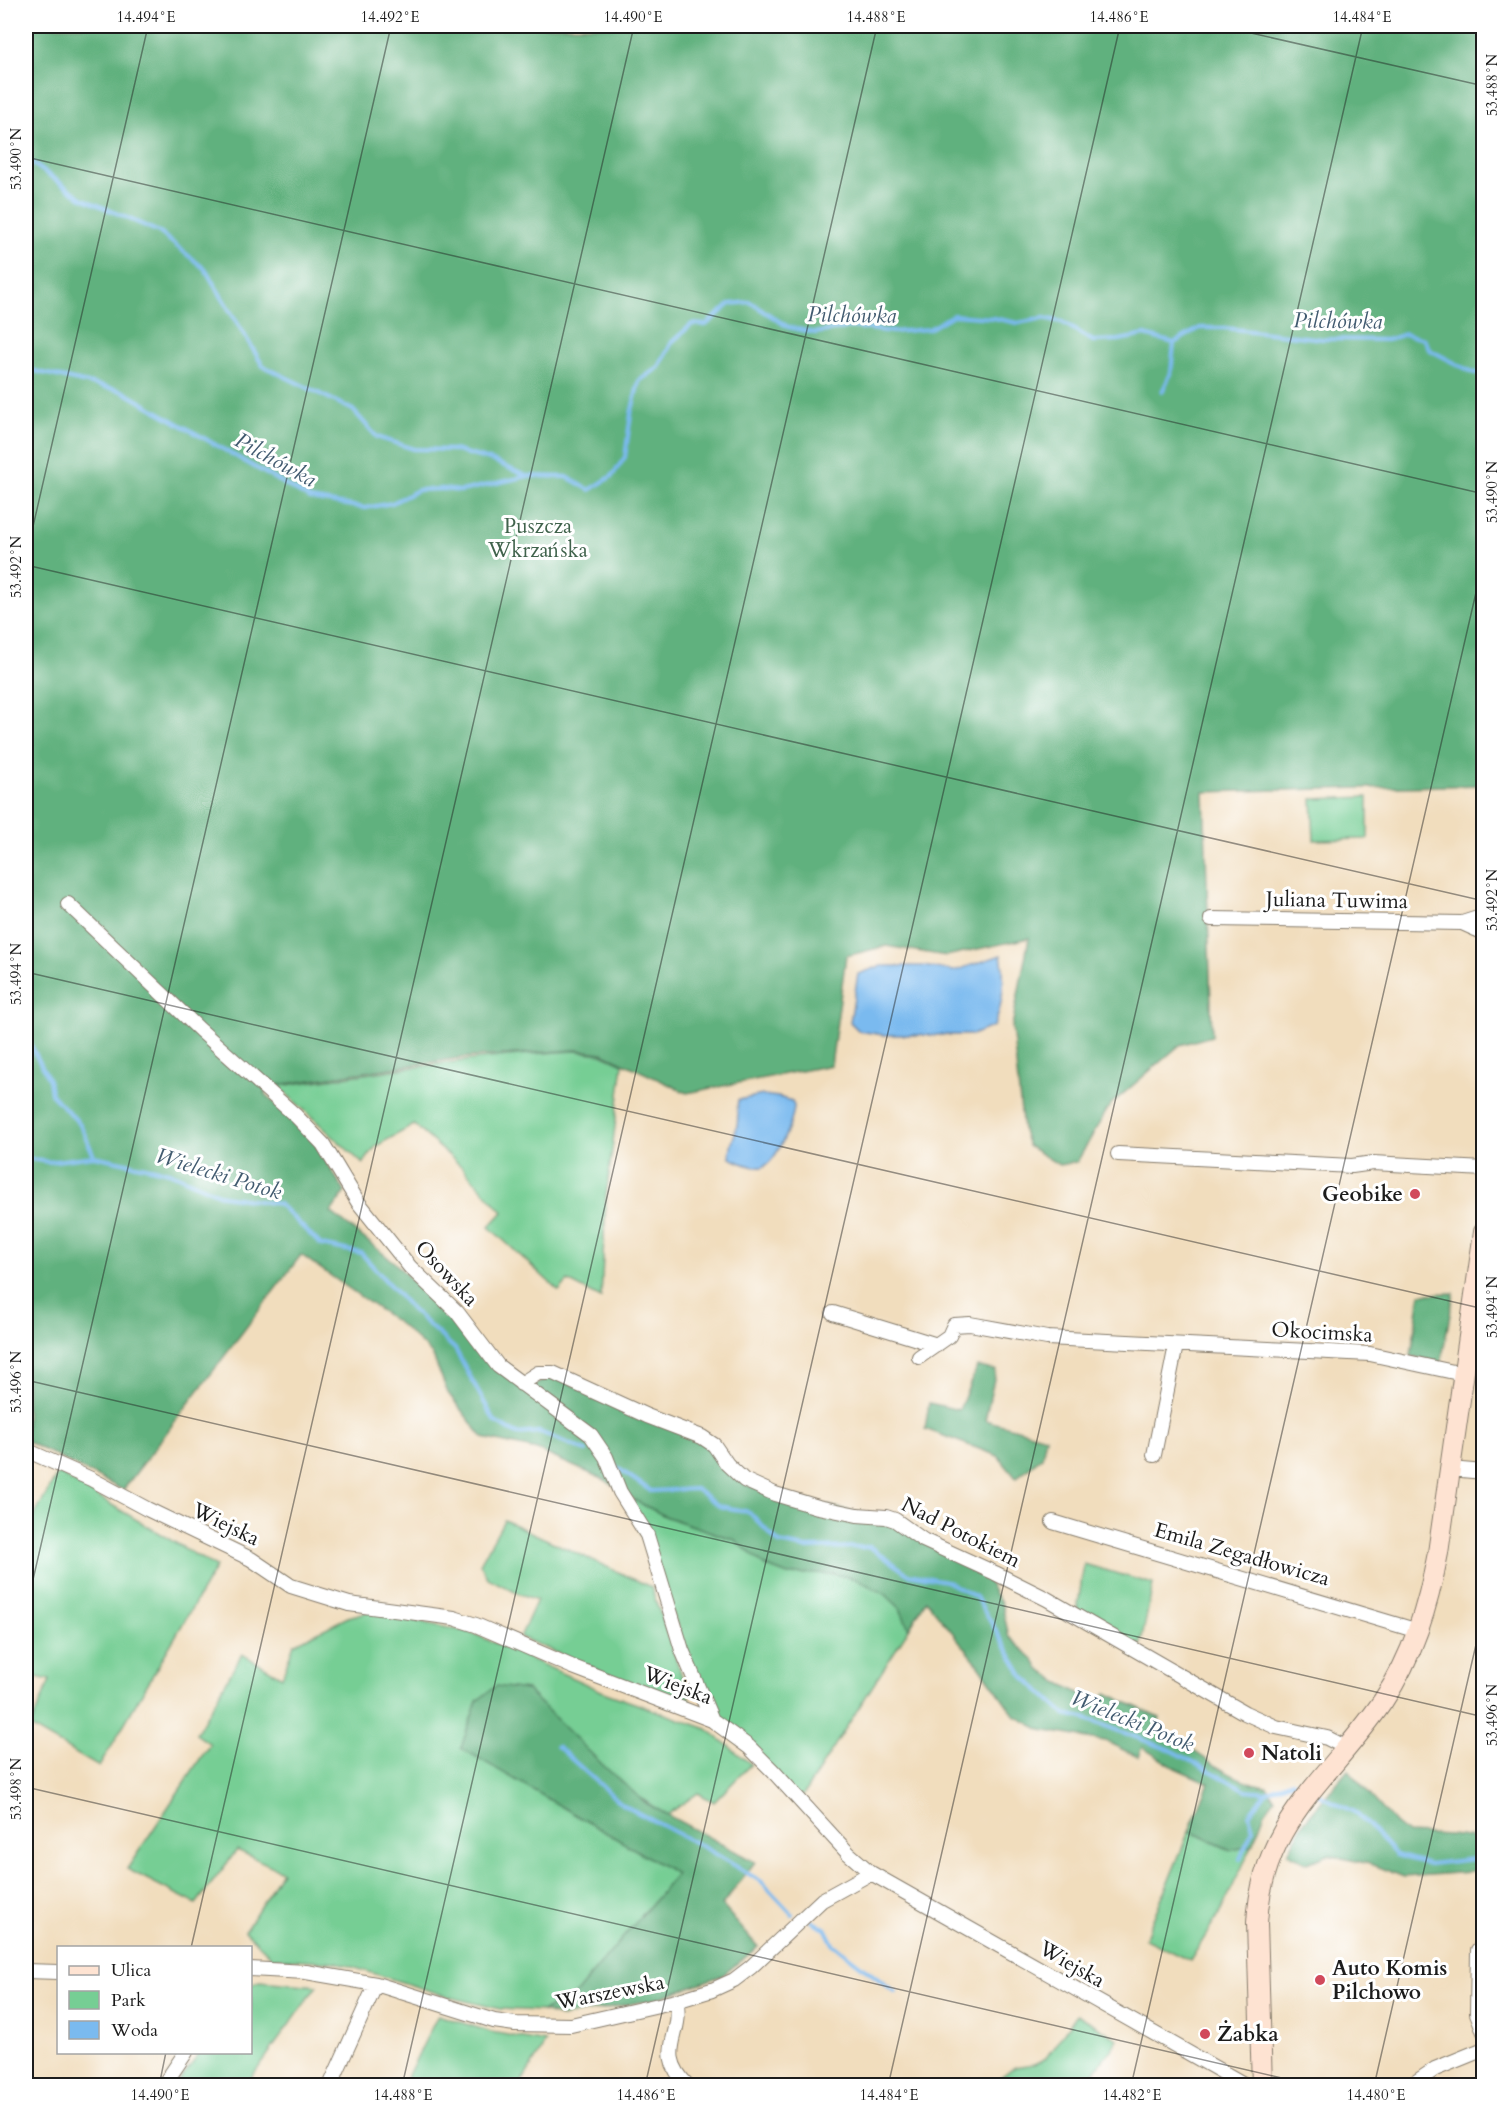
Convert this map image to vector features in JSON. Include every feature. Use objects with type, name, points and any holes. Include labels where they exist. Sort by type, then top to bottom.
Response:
[{"type":"main road","points":[[1262,2085],[1261,1985],[1257,1935],[1260,1891],[1273,1849],[1297,1809],[1383,1701],[1397,1678],[1418,1631],[1428,1599],[1438,1552],[1483,1238]]},
{"type":"main road","points":[[1261,1985],[1274,2085]]},
{"type":"street","name":"Osowska","points":[[68,904],[200,1030],[296,1116],[323,1144],[358,1202],[410,1267],[456,1312],[498,1366],[591,1435],[606,1457],[620,1492],[647,1535],[682,1650],[712,1720]]},
{"type":"street","name":"Juliana Tuwima","points":[[1211,919],[1462,923],[1484,916]]},
{"type":"street","name":"Juliana Tuwima","points":[[1462,923],[1484,933]]},
{"type":"street","points":[[1118,1154],[1352,1166],[1373,1163],[1484,1169]]},
{"type":"street","points":[[833,1313],[937,1345]]},
{"type":"street","name":"Okocimska","points":[[919,1358],[949,1336],[954,1325],[970,1324],[1047,1338],[1370,1354],[1463,1374]]},
{"type":"street","points":[[1154,1455],[1176,1345]]},
{"type":"street","name":"Nad Potokiem","points":[[521,1384],[538,1373],[553,1373],[647,1416],[702,1437],[714,1445],[727,1464],[744,1480],[775,1494],[818,1507],[895,1520],[923,1540],[1047,1599],[1245,1713],[1276,1727],[1327,1738],[1347,1748]]},
{"type":"street","name":"Wiejska","points":[[26,1450],[91,1479],[251,1559],[291,1586],[349,1604],[454,1618],[476,1625],[573,1667],[712,1720],[748,1747],[773,1771],[848,1853],[871,1873],[1247,2085]]},
{"type":"street","points":[[1450,1469],[1484,1472]]},
{"type":"street","name":"Emila Zegadłowicza","points":[[1053,1522],[1418,1631]]},
{"type":"street","name":"Warszewska","points":[[252,1969],[306,1972],[376,1984],[494,2021],[515,2024],[571,2025],[676,2001],[712,1990],[734,1980],[822,1900],[871,1873]]},
{"type":"street","points":[[1478,1950],[1477,2013],[1484,2032]]},
{"type":"street","points":[[26,1971],[57,1972]]},
{"type":"street","points":[[330,2085],[376,1984]]},
{"type":"street","points":[[676,2001],[678,2011],[672,2039],[672,2058],[674,2068],[688,2085]]},
{"type":"street","points":[[1410,2085],[1435,2069],[1484,2049]]},
{"type":"street","points":[[163,2085],[185,2054]]},
{"type":"green space","name":"Puszcza Wkrzańska","points":[[26,26],[1483,26],[1483,785],[1204,792],[1212,1036],[1180,1045],[1110,1105],[1077,1162],[1059,1165],[1028,1146],[1023,1131],[1012,1026],[1029,938],[946,956],[886,946],[846,956],[831,1065],[687,1093],[602,1053],[576,1050],[460,1058],[278,1085],[264,1093],[313,1140],[345,1192],[331,1212],[395,1263],[496,1368],[524,1390],[553,1376],[704,1443],[746,1485],[885,1520],[988,1574],[986,1579],[1002,1605],[1009,1637],[1032,1658],[1038,1667],[1058,1682],[1085,1696],[1101,1701],[1106,1693],[1160,1718],[1158,1724],[1210,1762],[1252,1783],[1267,1786],[1275,1799],[1265,1812],[1252,1846],[1231,1850],[1189,1831],[1209,1783],[1175,1768],[1142,1747],[1138,1757],[1105,1741],[1041,1730],[1015,1716],[978,1664],[926,1600],[909,1629],[900,1608],[885,1594],[857,1579],[835,1574],[788,1575],[765,1566],[735,1540],[667,1517],[636,1501],[605,1480],[537,1450],[483,1438],[448,1393],[432,1354],[401,1325],[301,1255],[123,1490],[26,1441]]},
{"type":"green space","points":[[1368,797],[1368,839],[1314,840],[1312,799]]},
{"type":"green space","points":[[575,1051],[601,1054],[623,1064],[606,1197],[601,1298],[568,1281],[559,1291],[489,1227],[503,1212],[462,1167],[414,1125],[376,1146],[363,1164],[278,1086],[463,1061]]},
{"type":"green space","points":[[1454,1293],[1441,1363],[1411,1356],[1420,1294]]},
{"type":"green space","points":[[977,1367],[996,1370],[985,1420],[1046,1437],[1042,1457],[1016,1478],[998,1456],[925,1429],[929,1403],[959,1410]]},
{"type":"green space","points":[[58,1473],[216,1567],[99,1767],[30,1727],[50,1680],[26,1675],[26,1531]]},
{"type":"green space","points":[[636,1501],[667,1517],[735,1540],[765,1566],[788,1575],[835,1574],[857,1579],[885,1593],[900,1608],[909,1629],[800,1800],[712,1720],[662,1584],[628,1504]]},
{"type":"green space","points":[[504,1520],[651,1587],[693,1708],[520,1637],[537,1600],[488,1578],[480,1564]]},
{"type":"green space","points":[[1084,1564],[1153,1584],[1140,1648],[1077,1612]]},
{"type":"green space","points":[[370,1611],[472,1633],[606,1693],[707,1729],[751,1764],[714,1802],[698,1793],[667,1815],[647,1803],[610,1774],[527,1690],[461,1748],[677,1874],[571,1999],[542,2011],[500,2009],[457,1999],[336,1962],[273,1958],[245,1931],[282,1871],[237,1850],[196,1904],[127,1869],[210,1744],[196,1734],[242,1654],[282,1677],[294,1644],[348,1617]]},
{"type":"green space","points":[[496,1686],[527,1690],[606,1768],[647,1804],[755,1862],[722,1905],[758,1947],[723,1975],[656,1999],[561,2017],[542,2011],[571,1999],[677,1874],[461,1748],[477,1701]]},
{"type":"green space","points":[[1348,1770],[1395,1823],[1407,1833],[1483,1839],[1483,1871],[1404,1877],[1370,1864],[1328,1855],[1307,1863],[1288,1853],[1304,1822]]},
{"type":"green space","points":[[1189,1831],[1230,1850],[1252,1846],[1221,1911],[1190,1961],[1145,1939]]},
{"type":"green space","points":[[259,1981],[317,1986],[246,2085],[176,2085],[199,2054],[252,2054],[252,1984]]},
{"type":"green space","points":[[1077,2014],[1118,2039],[1086,2085],[990,2085],[1014,2067],[1034,2064],[1046,2058]]},
{"type":"green space","points":[[438,2015],[491,2032],[546,2042],[520,2085],[403,2085]]},
{"type":"water","points":[[1001,955],[1003,991],[994,1026],[972,1035],[883,1035],[859,1031],[850,1022],[858,974],[881,966],[923,966],[954,971]]},
{"type":"water","points":[[763,1095],[792,1101],[794,1105],[788,1130],[773,1158],[762,1167],[754,1167],[730,1158],[730,1149],[738,1122],[738,1100]]},
{"type":"waterway","points":[[26,159],[82,198],[159,232],[205,269],[263,366],[353,410],[377,437],[414,449],[454,450],[493,461],[526,476]]},
{"type":"waterway","name":"Pilchówka","points":[[26,369],[122,391],[310,499],[365,508],[392,503],[418,490],[461,491],[528,476],[567,477],[590,490],[612,476],[625,457],[631,414],[639,381],[659,367],[672,342],[692,324],[706,325],[730,304],[750,302],[788,327],[815,333],[852,327],[893,332],[929,329],[953,315],[993,318],[1018,323],[1044,318],[1062,322],[1093,341],[1119,340],[1145,335],[1174,343],[1200,328],[1224,328],[1323,339],[1387,340],[1405,334],[1424,339],[1430,350],[1474,373],[1484,372]]},
{"type":"waterway","points":[[1162,392],[1171,373],[1174,343]]},
{"type":"waterway","points":[[26,1036],[49,1080],[51,1094],[80,1124],[94,1156]]},
{"type":"waterway","name":"Wielecki Potok","points":[[26,1158],[48,1162],[94,1156],[169,1172],[223,1196],[279,1204],[321,1245],[361,1253],[411,1309],[455,1349],[495,1422],[517,1434],[540,1432],[586,1451]]},
{"type":"waterway","name":"Wielecki Potok","points":[[616,1467],[651,1491],[696,1489],[719,1506],[749,1512],[779,1543],[805,1548],[870,1547],[908,1574],[946,1581],[976,1597],[1023,1676],[1065,1714],[1084,1718],[1173,1751],[1246,1790],[1266,1792],[1292,1781],[1305,1788]]},
{"type":"waterway","points":[[557,1746],[623,1805],[707,1849],[762,1882],[792,1914]]},
{"type":"waterway","points":[[1240,1859],[1253,1829],[1249,1815],[1266,1792]]},
{"type":"waterway","name":"Wielecki Potok","points":[[1317,1794],[1358,1814],[1396,1855],[1429,1864],[1484,1858]]},
{"type":"waterway","points":[[811,1921],[825,1928],[833,1944],[895,1992]]},
{"type":"place","name":"Geobike","points":[[1415,1194]]},
{"type":"place","name":"Natoli","points":[[1249,1753]]},
{"type":"place","name":"Auto Komis Pilchowo","points":[[1320,1980]]},
{"type":"place","name":"Żabka","points":[[1205,2034]]}]
